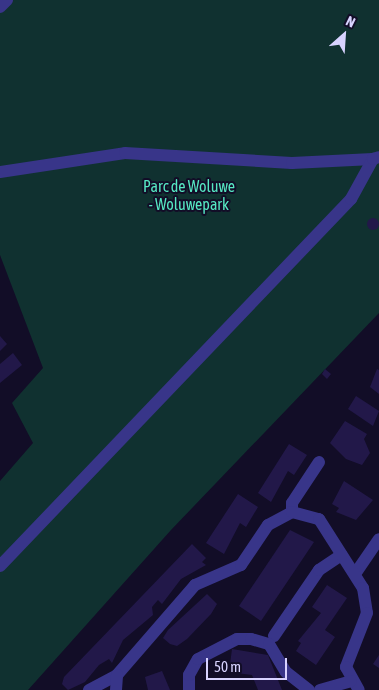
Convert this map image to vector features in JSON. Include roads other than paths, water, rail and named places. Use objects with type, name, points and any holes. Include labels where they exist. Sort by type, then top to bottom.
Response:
[{"type":"street","points":[[0,7],[7,0]]},
{"type":"street","points":[[0,172],[125,153],[292,163],[376,158]]},
{"type":"street","points":[[0,566],[351,199],[376,158]]},
{"type":"street","points":[[292,512],[292,503],[319,462]]},
{"type":"street","points":[[89,690],[117,675],[195,585],[241,565],[268,526],[292,512],[319,519],[355,574],[367,600],[367,613],[347,657],[355,686],[320,690]]},
{"type":"street","points":[[355,574],[379,539]]},
{"type":"street","points":[[274,636],[319,570],[341,555]]},
{"type":"street","points":[[189,690],[189,675],[198,659],[237,639],[251,638],[269,644],[286,672],[310,690]]},
{"type":"street","points":[[116,690],[117,675]]},
{"type":"park label","name":"Parc de Woluwe - Woluwepark","points":[[189,195]]}]
